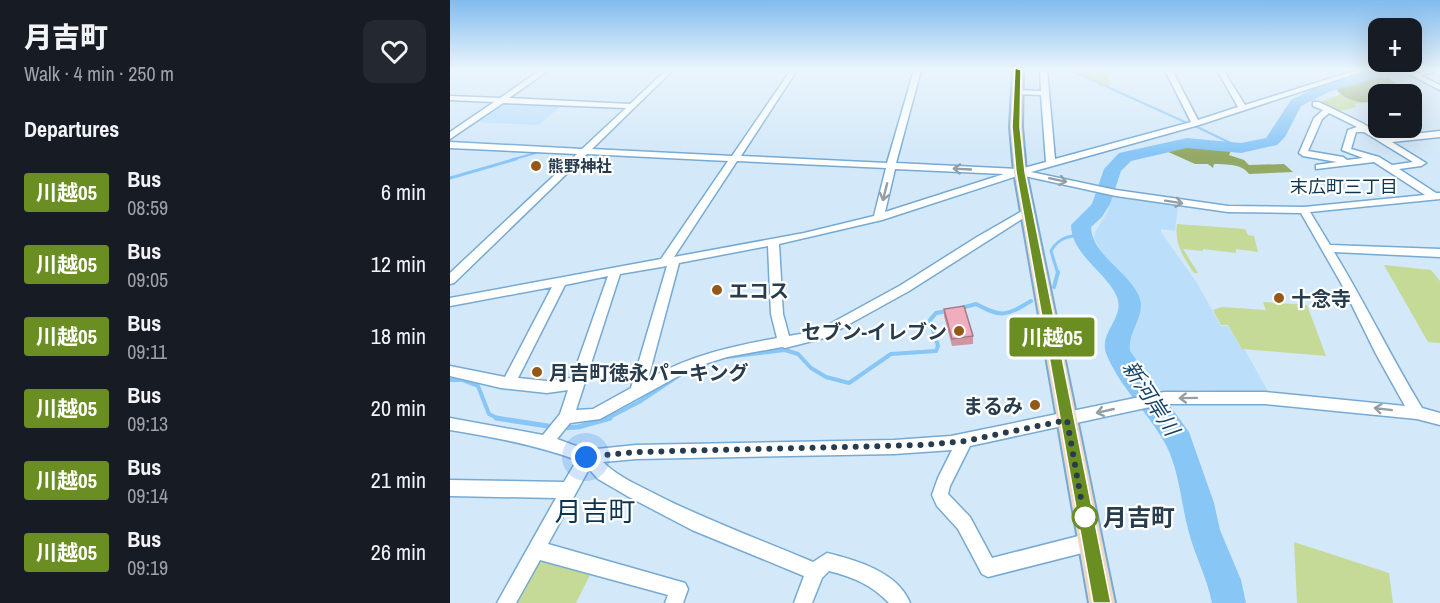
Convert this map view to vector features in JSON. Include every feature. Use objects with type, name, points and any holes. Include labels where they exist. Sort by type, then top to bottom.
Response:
[{"type":"street","points":[[454,98],[633,106]]},
{"type":"street","points":[[450,136],[506,98]]},
{"type":"street","points":[[450,280],[641,98]]},
{"type":"street","points":[[637,393],[669,262],[775,98]]},
{"type":"street","points":[[878,218],[910,98]]},
{"type":"street","points":[[1017,98],[1016,127],[1020,172],[1102,603]]},
{"type":"street","points":[[1046,98],[1051,164]]},
{"type":"street","points":[[1183,98],[1196,123]]},
{"type":"street","points":[[1237,98],[1242,107]]},
{"type":"street","points":[[450,302],[773,242],[878,218],[1020,172],[1196,123],[1271,98]]},
{"type":"street","points":[[1316,104],[1366,129],[1421,163],[1391,168]]},
{"type":"street","points":[[1328,110],[1318,118],[1303,153],[1353,162]]},
{"type":"street","points":[[1366,129],[1352,130],[1346,150],[1376,159],[1438,196]]},
{"type":"street","points":[[1384,140],[1440,134]]},
{"type":"street","points":[[450,145],[1020,172],[1116,193],[1228,209],[1304,210],[1438,196]]},
{"type":"street","points":[[1319,167],[1376,159]]},
{"type":"street","points":[[1304,210],[1417,413]]},
{"type":"street","points":[[566,417],[595,415],[679,369],[704,359],[727,352],[820,335],[905,288],[1028,212]]},
{"type":"street","points":[[773,242],[777,314],[785,343]]},
{"type":"street","points":[[1326,248],[1440,253]]},
{"type":"street","points":[[546,442],[566,417],[615,272]]},
{"type":"street","points":[[509,383],[560,283]]},
{"type":"street","points":[[450,371],[479,374],[491,382],[547,387],[577,383]]},
{"type":"street","points":[[586,457],[636,452],[894,447],[965,441],[1164,398],[1265,398],[1417,413],[1440,419]]},
{"type":"street","points":[[450,424],[546,442],[586,457],[604,474],[698,524],[815,572]]},
{"type":"street","points":[[965,441],[953,468],[941,485],[940,493],[942,499],[966,526],[988,568],[1090,542]]},
{"type":"street","points":[[506,603],[586,457]]},
{"type":"street","points":[[450,488],[568,490]]},
{"type":"street","points":[[536,550],[679,589],[674,603]]},
{"type":"street","points":[[803,603],[815,572],[827,562],[855,569],[875,578],[901,603]]},
{"type":"shaded area","points":[[505,102],[564,104],[538,125],[475,122]]},
{"type":"shaded area","points":[[1113,194],[1178,206],[1175,231],[1161,229],[1161,232],[1197,283],[1221,326],[1228,326],[1242,349],[1245,350],[1269,393],[1189,390],[1154,393],[1134,365],[1129,353],[1127,328],[1133,310],[1130,293],[1108,267],[1094,238],[1095,232],[1107,213]]},
{"type":"green space","points":[[1331,98],[1368,100],[1354,104],[1357,107],[1335,112],[1317,103]]},
{"type":"green space","points":[[1349,98],[1368,98],[1368,102]]},
{"type":"green space","points":[[1197,145],[1231,151],[1229,155],[1244,160],[1249,165],[1284,164],[1293,172],[1249,174],[1246,170],[1233,165],[1214,164],[1213,168],[1208,164],[1195,164],[1164,150]]},
{"type":"green space","points":[[1177,224],[1245,229],[1248,235],[1254,236],[1258,252],[1236,249],[1236,253],[1183,249],[1198,273],[1194,273],[1178,244]]},
{"type":"green space","points":[[1384,265],[1431,270],[1440,281],[1440,343],[1428,342]]},
{"type":"green space","points":[[1263,302],[1307,305],[1326,356],[1242,349],[1228,325],[1221,325],[1213,310],[1222,307],[1266,310]]},
{"type":"green space","points":[[1294,542],[1389,573],[1393,603],[1297,603]]},
{"type":"green space","points":[[545,560],[591,573],[576,603],[516,603],[537,564]]},
{"type":"building","name":"セブン-イレブン","points":[[964,306],[973,336],[952,339],[944,309]]},
{"type":"waterway","points":[[1132,98],[1185,122]]},
{"type":"waterway","name":"新河岸川","points":[[1229,603],[1224,580],[1204,530],[1199,503],[1179,441],[1122,361],[1118,351],[1117,340],[1130,309],[1127,294],[1085,242],[1081,233],[1081,225],[1095,213],[1101,204],[1113,169],[1125,157],[1187,143],[1241,148],[1271,142],[1277,137],[1296,103],[1306,98]]},
{"type":"waterway","points":[[1195,126],[1241,148]]},
{"type":"waterway","points":[[511,160],[539,152]]},
{"type":"waterway","points":[[450,178],[516,159]]},
{"type":"waterway","points":[[1058,273],[1051,251],[1057,243],[1064,239],[1082,235]]},
{"type":"waterway","points":[[1054,287],[1058,273]]},
{"type":"waterway","points":[[961,308],[976,304],[992,312],[1004,313],[1016,310],[1031,301]]},
{"type":"waterway","points":[[727,357],[785,350],[798,354],[811,368],[826,377],[849,383],[891,354],[936,351],[938,346],[930,320],[936,313],[948,311]]},
{"type":"waterway","points":[[606,419],[639,402],[681,374]]},
{"type":"waterway","points":[[450,380],[462,380],[478,386],[489,414],[497,418]]},
{"type":"waterway","points":[[497,418],[554,427]]},
{"type":"waterway","points":[[561,428],[578,427],[610,418]]},
{"type":"bus line","name":"川越05","points":[[1017,98],[1016,127],[1020,172],[1102,603]]},
{"type":"place","name":"熊野神社","points":[[536,166]]},
{"type":"place","name":"エコス","points":[[717,290]]},
{"type":"place","name":"十念寺","points":[[1279,298]]},
{"type":"place","name":"セブン-イレブン","points":[[959,331]]},
{"type":"place","name":"月吉町徳永パーキング","points":[[537,372]]},
{"type":"place","name":"まるみ","points":[[1035,405]]},
{"type":"place","name":"月吉町","points":[[1085,517]]},
{"type":"district","name":"末広町三丁目","points":[[1344,186]]},
{"type":"district","name":"月吉町","points":[[595,511]]},
{"type":"route","points":[[586,457],[636,452],[678,453],[894,447],[951,443],[1067,420],[1085,521],[1085,517]]}]
